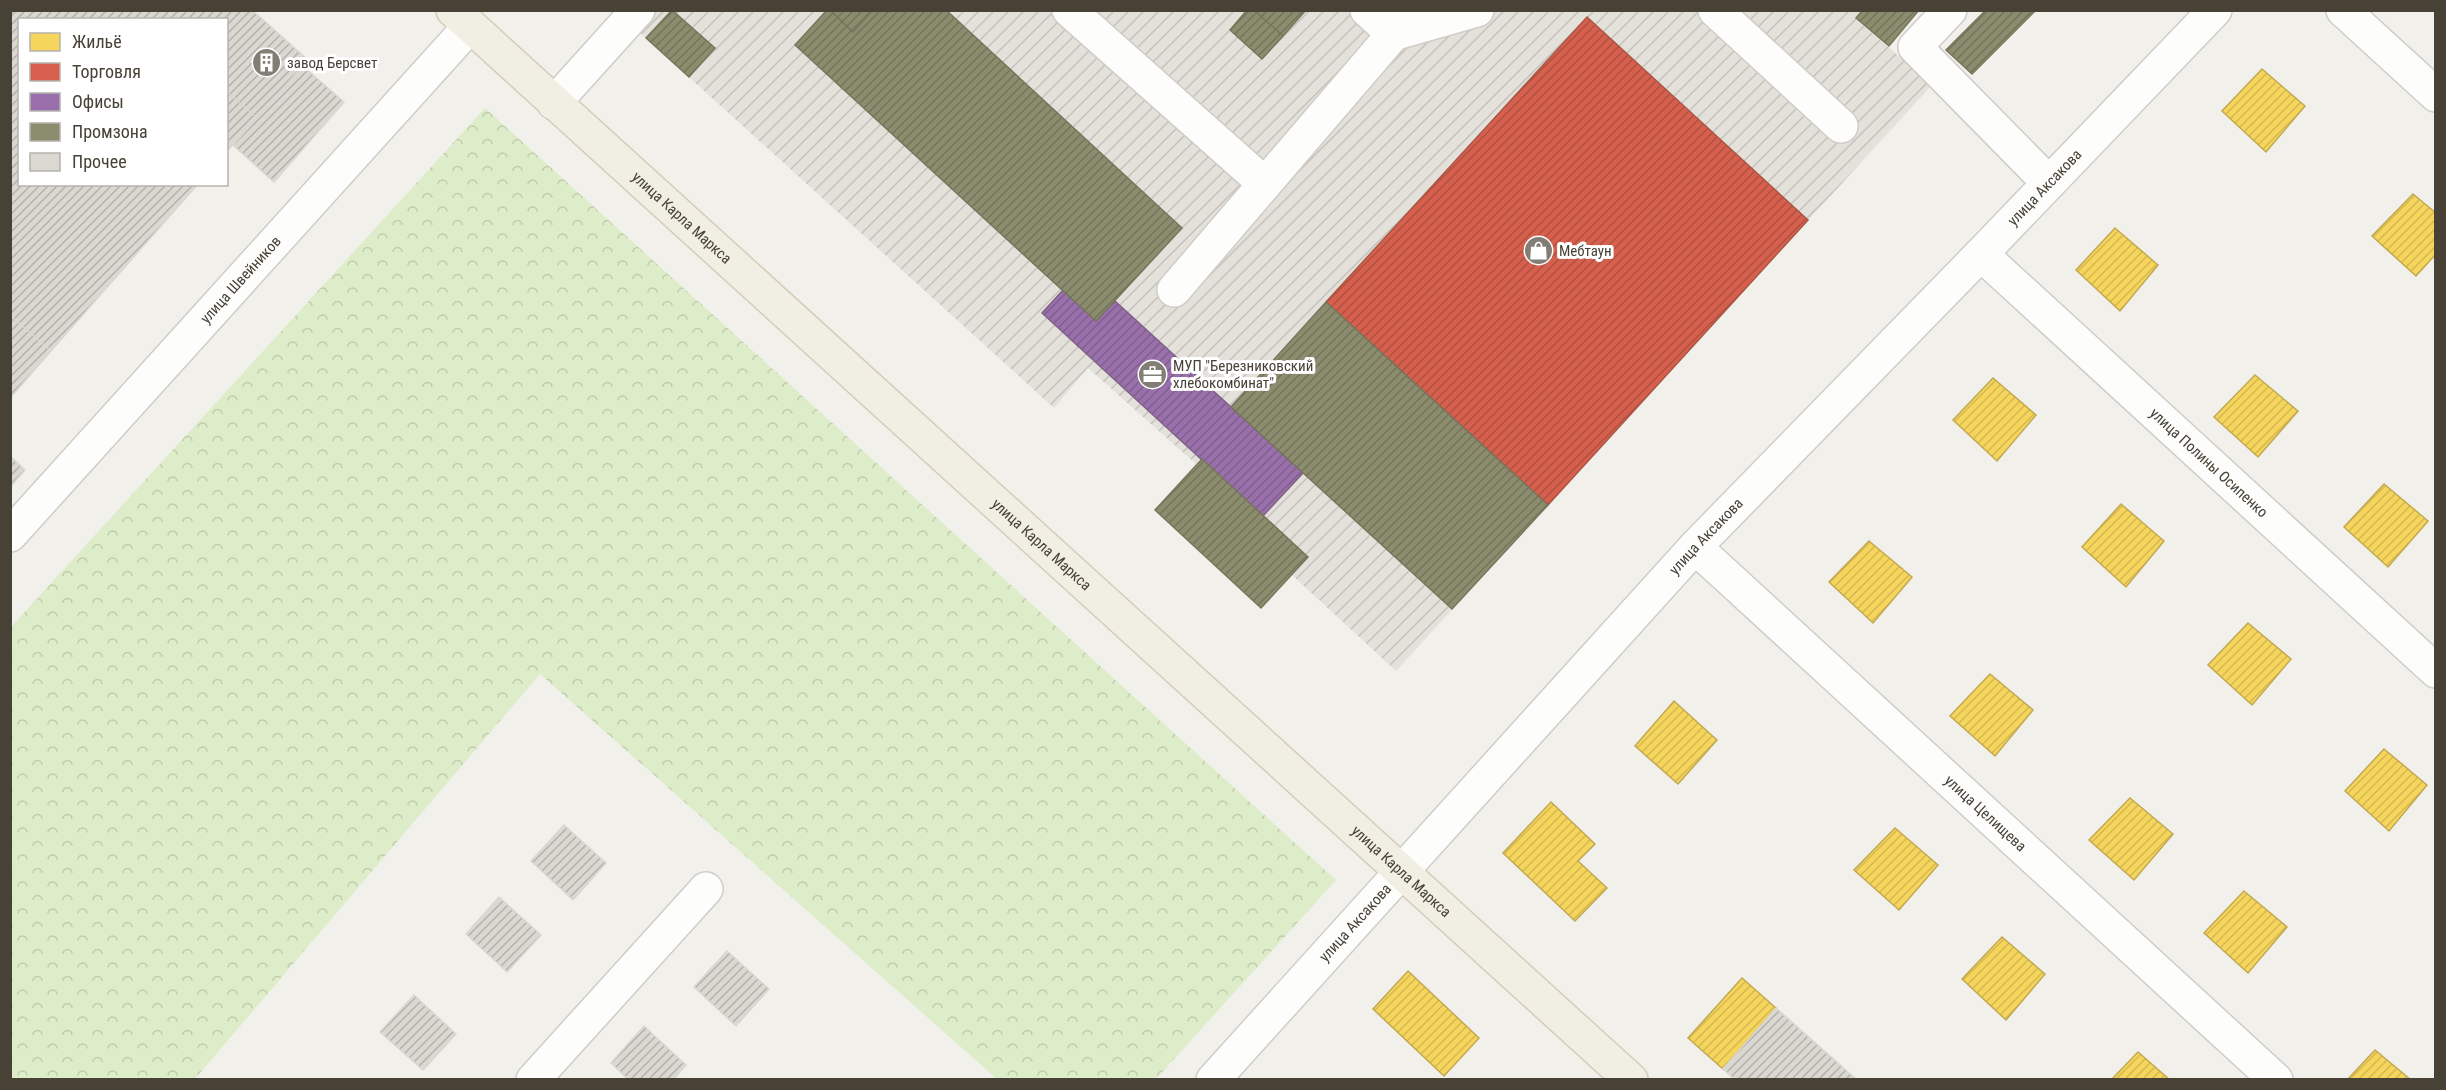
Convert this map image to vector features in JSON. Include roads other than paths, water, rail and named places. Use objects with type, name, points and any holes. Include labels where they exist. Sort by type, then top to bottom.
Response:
[{"type":"main road","name":"улица Карла Маркса","points":[[462,18],[1631,1080]]},
{"type":"street","points":[[554,103],[638,10]]},
{"type":"street","points":[[1069,10],[1265,184]]},
{"type":"street","points":[[1366,10],[1403,22],[1477,10]]},
{"type":"street","points":[[1715,10],[1841,126]]},
{"type":"street","points":[[1950,10],[1915,47],[2049,183]]},
{"type":"street","name":"улица Аксакова","points":[[1213,1080],[1695,547],[2215,10]]},
{"type":"street","points":[[2343,10],[2436,95]]},
{"type":"street","name":"улица Швейников","points":[[10,535],[462,18]]},
{"type":"street","points":[[1174,290],[1403,22]]},
{"type":"street","name":"улица Полины Осипенко","points":[[1981,254],[2436,671]]},
{"type":"street","name":"улица Целищева","points":[[1695,547],[2276,1080]]},
{"type":"street","points":[[533,1080],[706,889]]},
{"type":"place","name":"завод Берсвет","points":[[266,63]]},
{"type":"place","name":"Мебтаун","points":[[1538,251]]},
{"type":"place","name":"МУП \"Березниковский хлебокомбинат\"","points":[[1152,375]]}]
